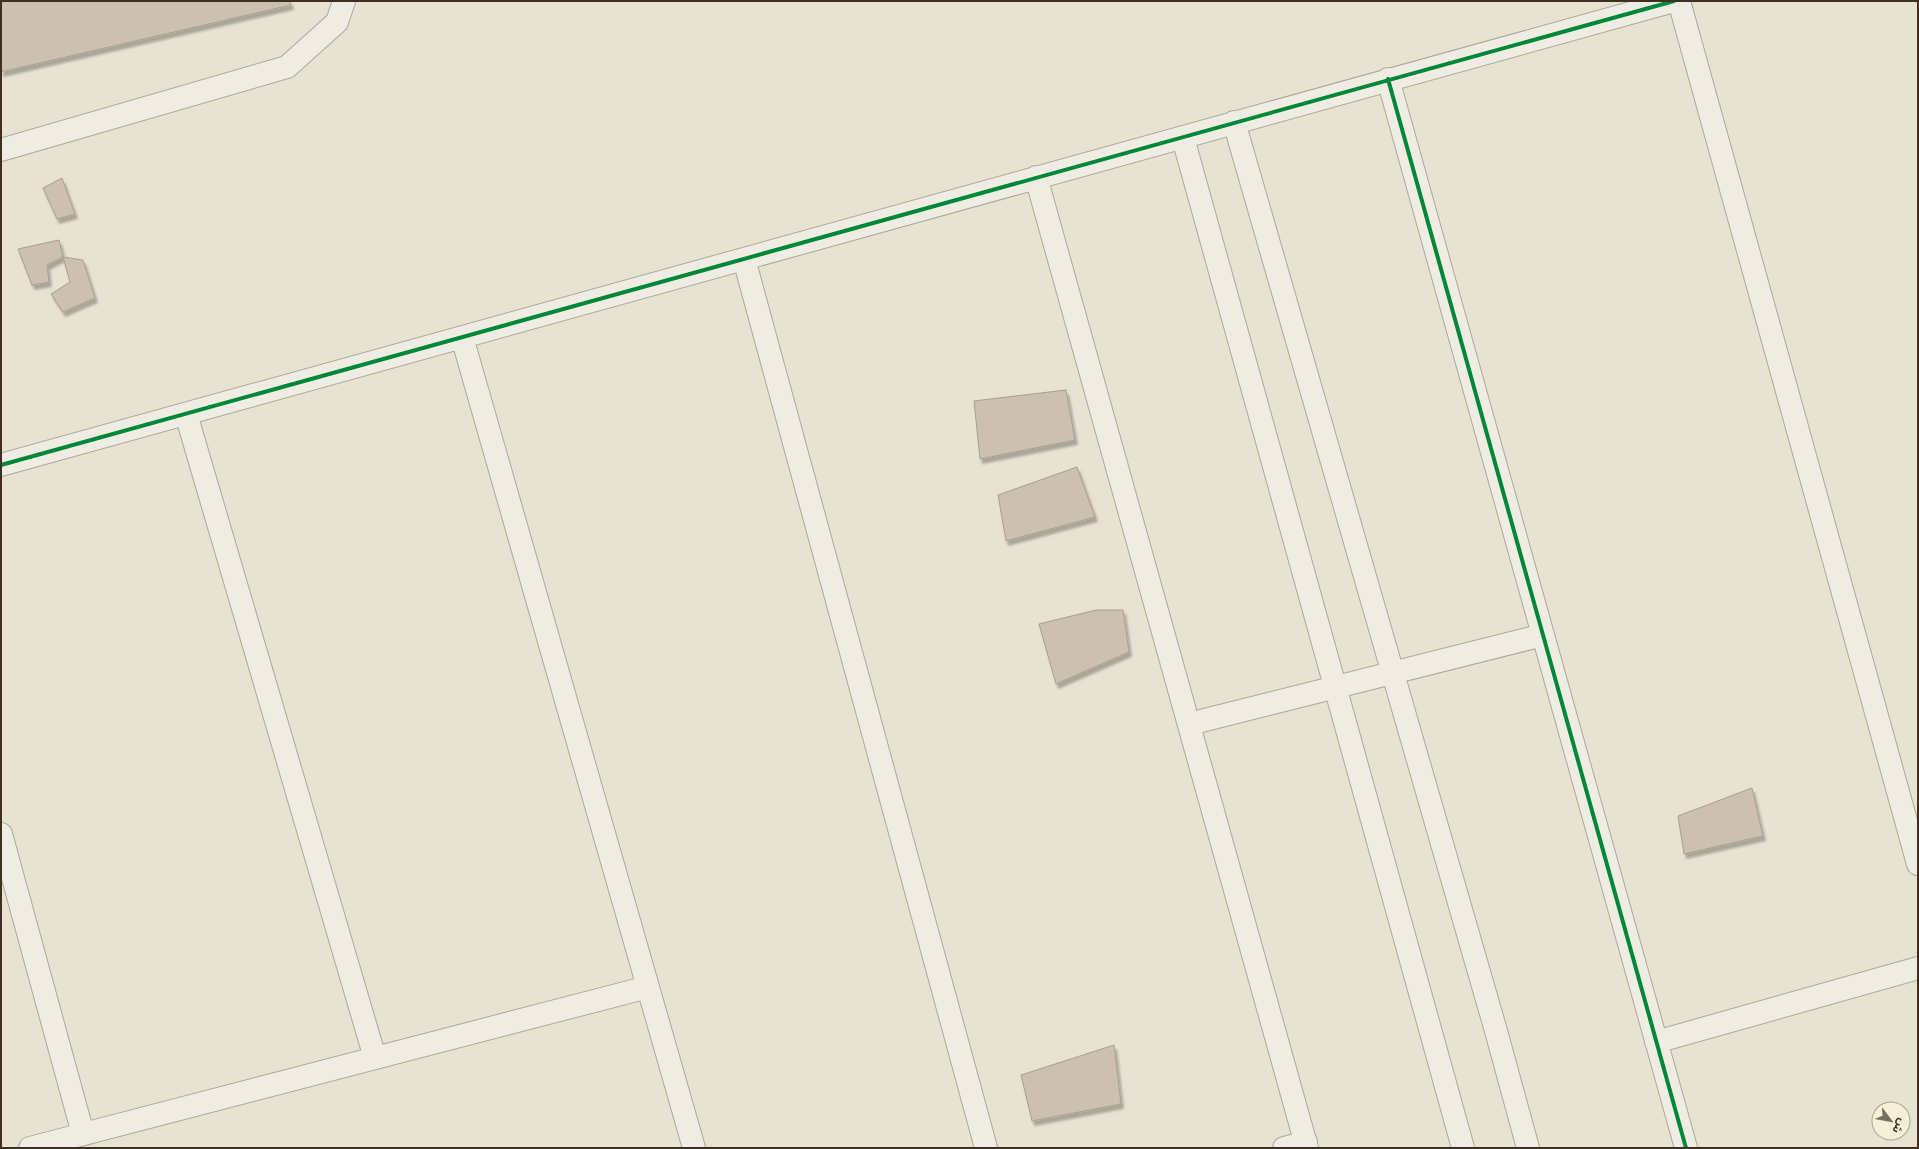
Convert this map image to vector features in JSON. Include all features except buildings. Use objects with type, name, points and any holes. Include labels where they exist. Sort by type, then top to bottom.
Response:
[{"type":"street","points":[[1,150],[287,67],[338,22],[344,1]]},
{"type":"street","points":[[1,465],[1674,1]]},
{"type":"street","points":[[1679,1],[1918,864]]},
{"type":"street","points":[[1388,80],[1686,1148]]},
{"type":"street","points":[[1234,122],[1528,1148]]},
{"type":"street","points":[[1183,138],[1464,1148]]},
{"type":"street","points":[[1036,177],[1307,1145],[1284,1148]]},
{"type":"street","points":[[744,259],[986,1148]]},
{"type":"street","points":[[462,337],[694,1148]]},
{"type":"street","points":[[186,414],[375,1058]]},
{"type":"street","points":[[1189,724],[1543,635]]},
{"type":"street","points":[[1,834],[83,1134]]},
{"type":"street","points":[[1656,1042],[1918,968]]},
{"type":"street","points":[[30,1148],[648,987]]},
{"type":"cycle path","points":[[1,465],[1674,1]]},
{"type":"cycle path","points":[[1388,79],[1686,1148]]}]
